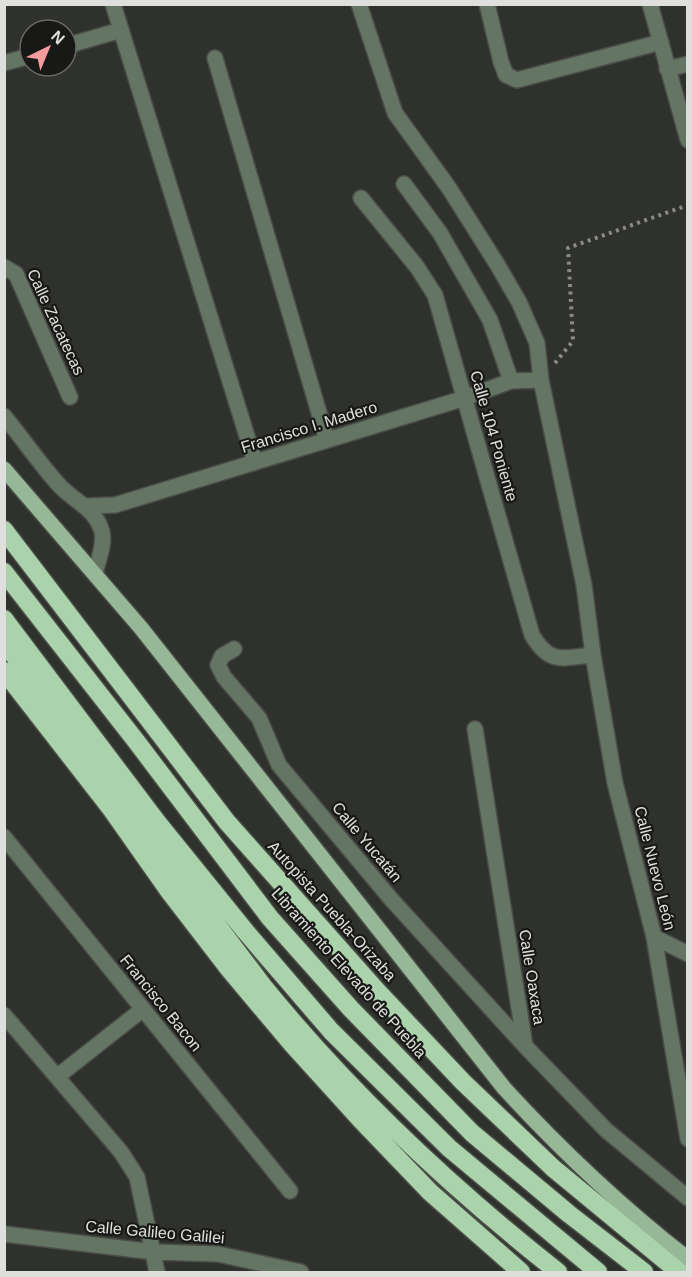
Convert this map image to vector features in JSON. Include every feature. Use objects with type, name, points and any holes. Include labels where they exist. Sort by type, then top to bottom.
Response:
[{"type":"highway","name":"Autopista Puebla-Orizaba","points":[[4,530],[226,822],[378,992],[464,1082],[553,1168],[679,1272]]},
{"type":"highway","name":"Libramiento Elevado de Puebla","points":[[4,572],[270,918],[351,1009],[472,1132],[568,1214],[644,1272]]},
{"type":"highway","points":[[4,619],[157,822],[246,932],[331,1031],[448,1148],[598,1272]]},
{"type":"highway","points":[[4,642],[263,986],[303,1035],[417,1153],[502,1228],[558,1272]]},
{"type":"highway","points":[[4,671],[112,810],[169,891],[229,969],[291,1044],[430,1192],[521,1272]]},
{"type":"main road","points":[[4,469],[141,628],[504,1088],[542,1129],[664,1241],[687,1259]]},
{"type":"street","points":[[113,4],[255,462]]},
{"type":"street","name":"Calle Nuevo León","points":[[359,4],[395,114],[448,188],[497,264],[519,302],[537,343],[542,380],[584,585],[593,655],[615,783],[654,937],[687,1139]]},
{"type":"street","points":[[487,4],[506,75],[517,80],[661,42]]},
{"type":"street","points":[[651,4],[687,140]]},
{"type":"street","points":[[78,43],[121,30]]},
{"type":"street","points":[[215,58],[327,440]]},
{"type":"street","points":[[667,69],[687,64]]},
{"type":"street","points":[[404,184],[440,233],[490,320],[511,381]]},
{"type":"street","name":"Calle 104 Poniente","points":[[361,198],[417,267],[435,295],[532,635],[540,649],[556,659],[593,655]]},
{"type":"street","name":"Calle Zacatecas","points":[[4,267],[16,274],[70,397]]},
{"type":"street","name":"Francisco I. Madero","points":[[86,506],[115,505],[465,398],[511,381],[542,380]]},
{"type":"street","points":[[4,416],[60,486],[71,497],[86,506],[101,530],[103,541],[95,573]]},
{"type":"street","name":"Calle Yucatán","points":[[234,649],[222,656],[218,665],[224,677],[259,718],[279,765],[391,899],[525,1046]]},
{"type":"street","name":"Calle Oaxaca","points":[[476,729],[525,1046],[606,1130],[687,1198]]},
{"type":"street","name":"Francisco Bacon","points":[[4,837],[290,1191]]},
{"type":"street","points":[[654,937],[687,954]]},
{"type":"street","points":[[58,1076],[143,1010]]},
{"type":"street","points":[[4,1015],[121,1152],[137,1178],[157,1272]]},
{"type":"street","name":"Calle Galileo Galilei","points":[[4,1234],[154,1252],[218,1254],[300,1272]]},
{"type":"path","points":[[542,380],[573,341],[568,248],[687,204]]}]
